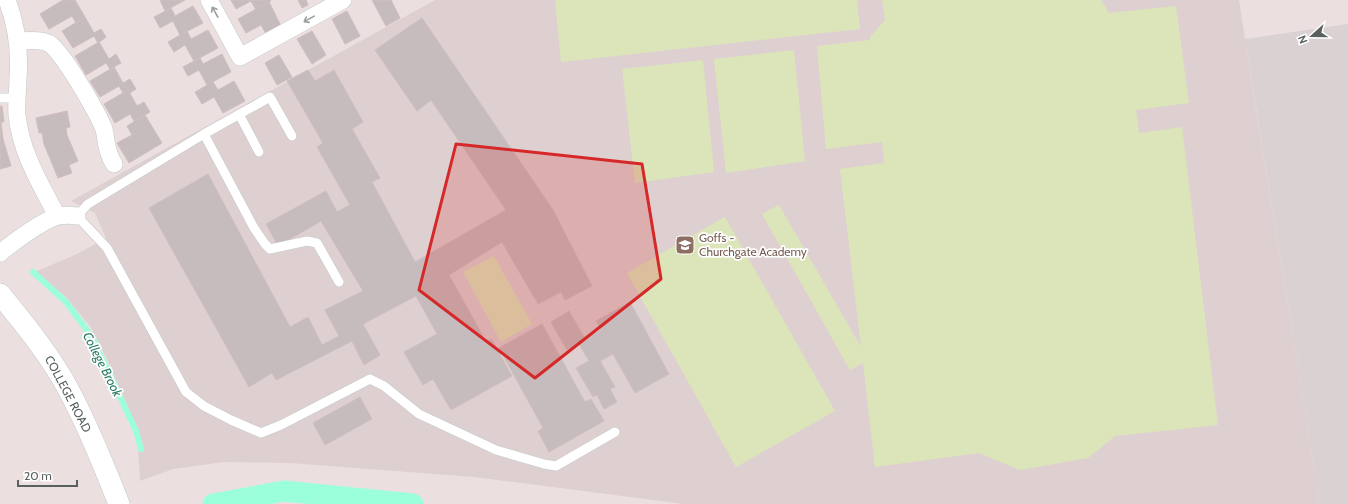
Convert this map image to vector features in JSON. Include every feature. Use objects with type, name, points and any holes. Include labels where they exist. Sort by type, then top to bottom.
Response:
[{"type":"street","points":[[7,0],[18,41],[18,78],[8,98],[17,113],[21,141],[28,160],[57,216]]},
{"type":"street","points":[[208,0],[240,57],[343,0]]},
{"type":"street","points":[[18,41],[43,41],[49,43],[57,49],[98,116],[104,130],[109,153],[114,164]]},
{"type":"street","points":[[0,253],[36,227],[57,216],[77,216]]},
{"type":"street","name":"COLLEGE ROAD","points":[[0,294],[41,345],[62,378],[88,431],[119,504]]},
{"type":"lane","points":[[292,136],[270,97],[204,134],[88,204],[77,216],[107,248],[156,340],[186,392],[204,406],[261,433],[281,425],[370,379],[384,386],[419,414],[496,450],[556,466],[615,432]]},
{"type":"lane","points":[[239,114],[259,152]]},
{"type":"lane","points":[[204,134],[254,228],[270,250],[307,241],[317,243],[339,282]]},
{"type":"highlighted area","points":[[456,144],[642,164],[661,279],[535,378],[419,290]]},
{"type":"shaded area","name":"Goffs - Churchgate Academy","points":[[435,0],[1239,0],[1320,504],[684,504],[474,477],[290,463],[224,462],[173,469],[140,481],[137,428],[107,359],[90,326],[65,296],[35,272],[79,253],[106,238],[95,213],[71,201]]},
{"type":"shaded area","points":[[1348,24],[1348,504],[1320,504],[1245,39]]},
{"type":"green space","points":[[555,0],[857,0],[860,29],[561,62]]},
{"type":"green space","points":[[882,0],[1101,0],[1109,13],[1176,6],[1189,103],[1136,110],[1139,133],[1182,127],[1218,425],[1115,436],[1088,458],[1020,470],[979,453],[875,467],[863,363],[850,370],[762,214],[779,205],[861,347],[840,169],[884,163],[882,142],[826,149],[817,46],[870,40],[870,37],[885,20]]},
{"type":"green space","points":[[794,50],[805,161],[726,173],[714,59]]},
{"type":"green space","points":[[703,60],[714,172],[635,183],[622,69]]},
{"type":"green space","points":[[725,217],[835,411],[736,467],[627,273]]},
{"type":"green space","points":[[494,256],[532,324],[501,342],[463,272]]},
{"type":"building","points":[[63,0],[75,0],[85,17],[76,23],[72,16],[49,29],[40,14]]},
{"type":"building","points":[[160,0],[185,0],[165,11]]},
{"type":"building","points":[[231,0],[271,1],[256,10],[251,1],[236,9]]},
{"type":"building","points":[[298,0],[306,0],[308,5],[302,8]]},
{"type":"building","points":[[372,0],[391,0],[400,18],[386,26]]},
{"type":"building","points":[[269,2],[281,26],[266,34],[261,25],[246,33],[238,19]]},
{"type":"building","points":[[193,6],[203,23],[180,35],[173,21],[160,28],[154,17],[171,8],[175,16]]},
{"type":"building","points":[[347,11],[360,36],[345,44],[332,19]]},
{"type":"building","points":[[85,17],[94,33],[101,29],[106,37],[98,43],[94,36],[73,48],[62,31]]},
{"type":"building","points":[[422,18],[553,210],[592,286],[565,300],[561,292],[538,304],[502,242],[449,275],[485,340],[492,340],[512,376],[451,410],[433,379],[423,385],[404,352],[437,334],[416,296],[363,324],[380,355],[364,365],[352,341],[276,380],[272,373],[249,387],[149,208],[208,174],[290,327],[308,317],[322,345],[339,336],[325,310],[363,291],[321,221],[278,246],[266,224],[326,191],[337,212],[350,205],[317,147],[323,143],[287,81],[308,70],[315,81],[334,70],[363,122],[352,129],[380,178],[372,182],[415,262],[506,210],[431,100],[417,111],[375,50]]},
{"type":"building","points":[[208,30],[218,48],[194,61],[185,45],[174,52],[168,42],[187,31],[191,39]]},
{"type":"building","points":[[312,31],[326,55],[312,64],[297,39]]},
{"type":"building","points":[[99,42],[109,59],[116,54],[121,63],[110,69],[106,63],[86,75],[75,56]]},
{"type":"building","points":[[222,54],[231,72],[207,85],[199,70],[188,76],[183,67],[200,58],[203,64]]},
{"type":"building","points":[[279,55],[292,77],[277,85],[265,63]]},
{"type":"building","points":[[114,67],[123,83],[130,79],[136,89],[130,93],[128,90],[123,93],[119,86],[100,97],[90,81]]},
{"type":"building","points":[[234,81],[245,101],[223,113],[214,97],[202,104],[195,92],[213,82],[218,90]]},
{"type":"building","points":[[128,90],[137,106],[144,102],[150,112],[134,121],[130,114],[115,123],[104,104]]},
{"type":"building","points":[[0,106],[2,106],[4,122],[1,122],[3,139],[11,166],[0,169]]},
{"type":"building","points":[[67,111],[70,127],[66,128],[67,135],[78,161],[69,165],[72,173],[58,178],[44,144],[42,133],[39,133],[36,118]]},
{"type":"building","points":[[145,115],[162,143],[129,163],[117,143],[132,135],[127,126]]},
{"type":"building","points":[[630,302],[669,374],[635,393],[613,354],[600,361],[615,387],[610,389],[617,402],[604,409],[597,395],[593,397],[576,368],[589,361],[579,344],[567,350],[551,322],[569,311],[585,339],[601,330],[596,321]]},
{"type":"building","points":[[542,324],[585,402],[591,399],[604,421],[549,452],[538,431],[543,428],[499,348]]},
{"type":"building","points":[[360,397],[372,419],[325,445],[313,423]]},
{"type":"waterway","name":"College Brook","points":[[33,272],[66,302],[92,337],[136,431],[141,449]]},
{"type":"waterway","points":[[213,504],[284,491],[413,504]]},
{"type":"place","name":"Goffs - Churchgate Academy","points":[[685,245]]}]
